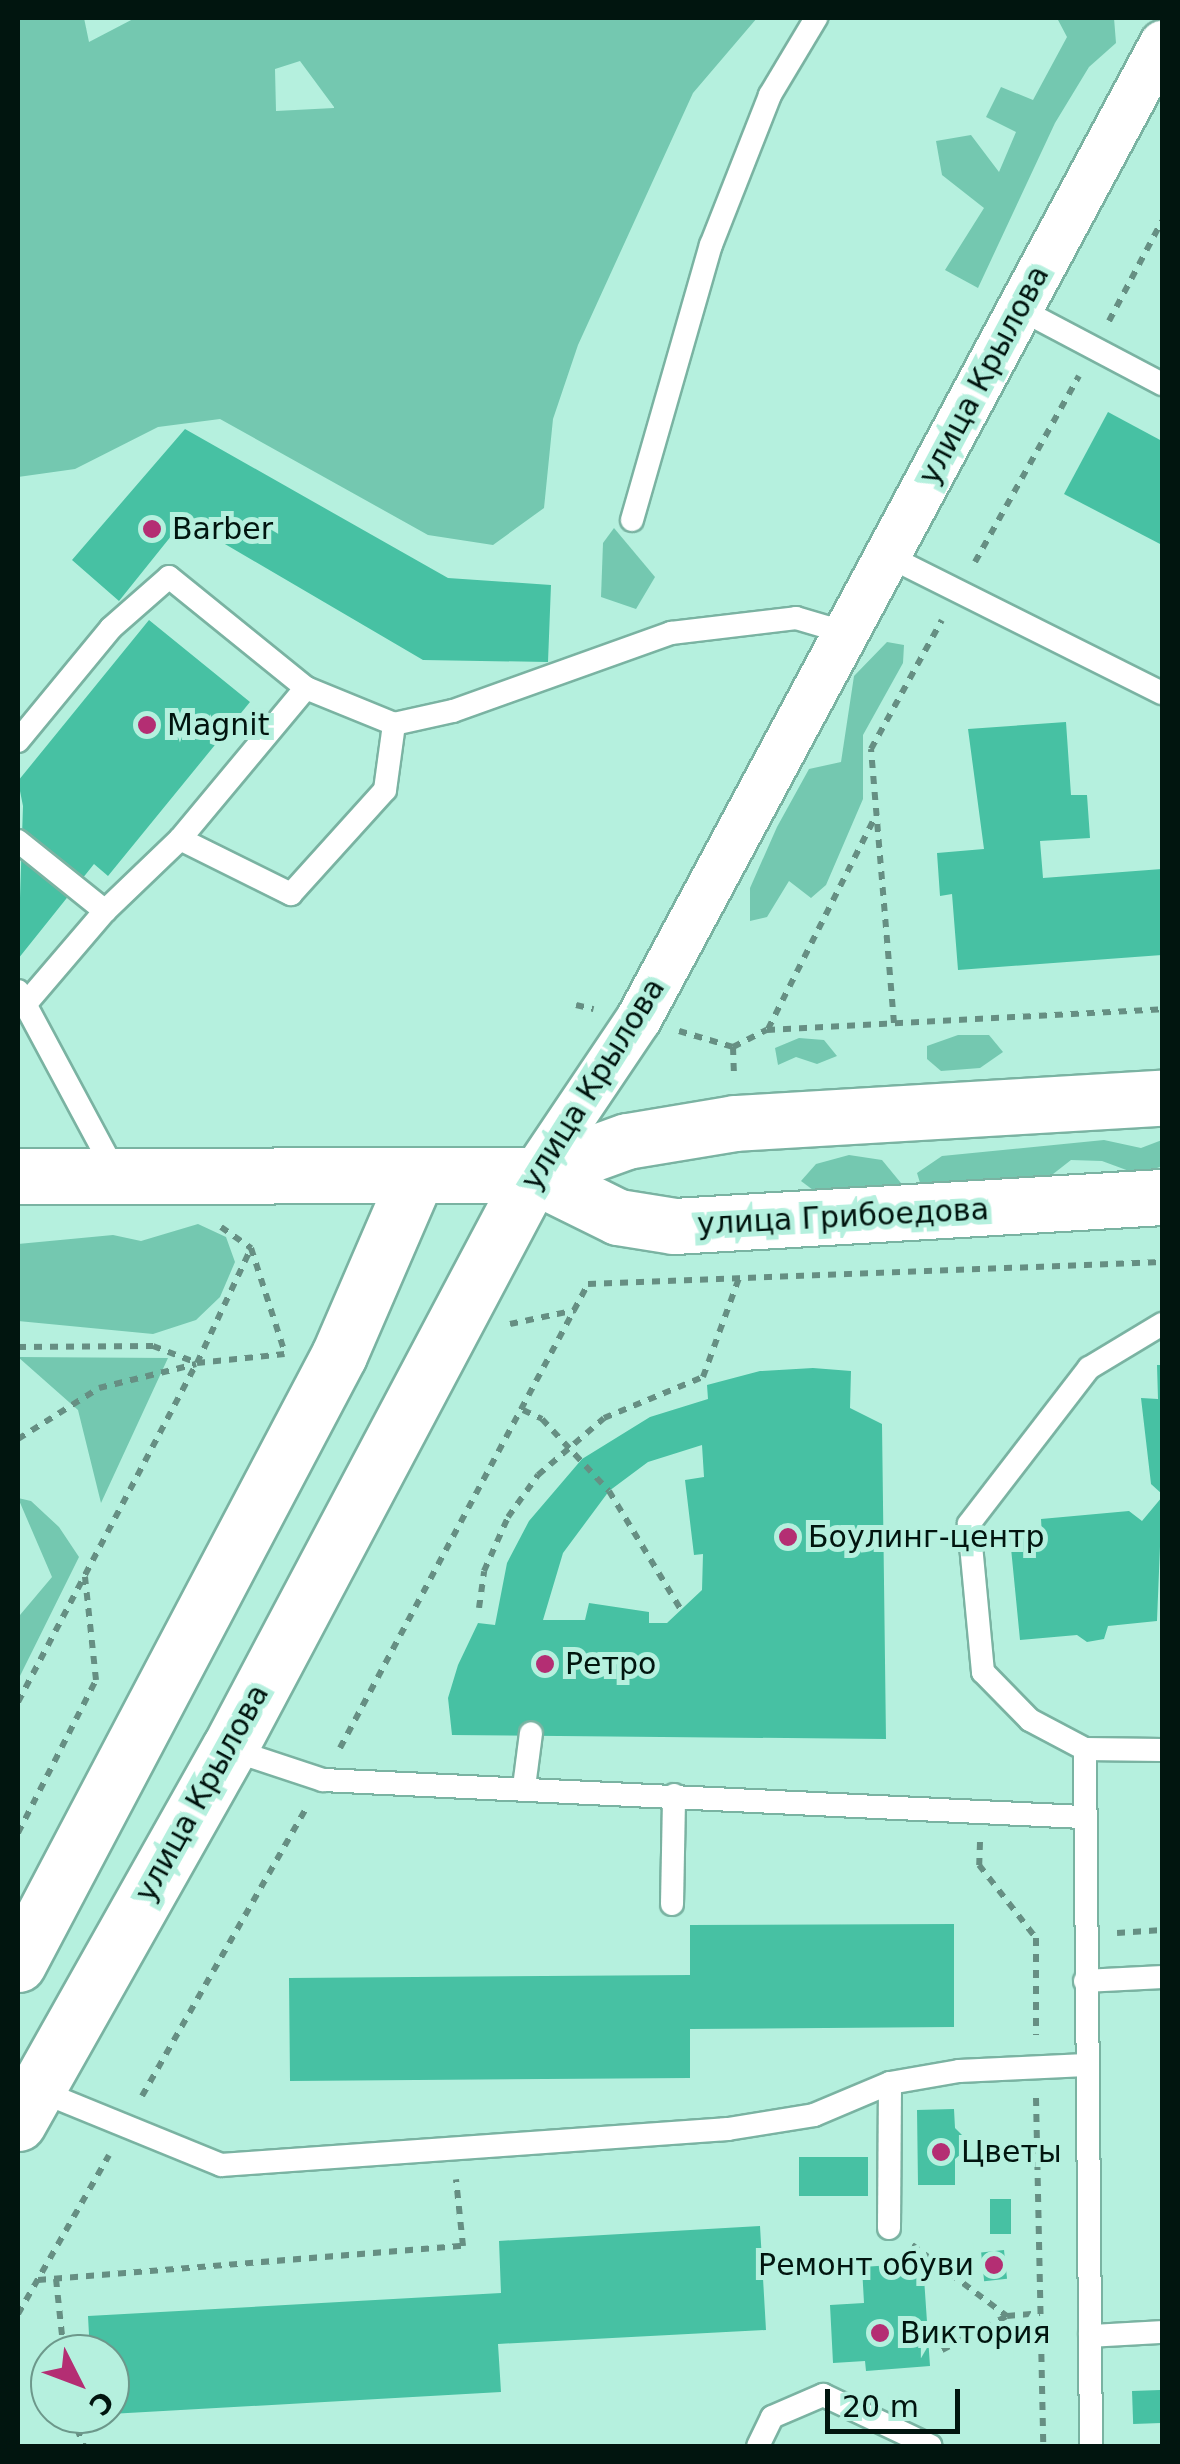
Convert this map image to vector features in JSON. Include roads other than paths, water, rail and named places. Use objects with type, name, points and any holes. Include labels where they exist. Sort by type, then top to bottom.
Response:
[{"type":"main road","name":"улица Грибоедова","points":[[18,1176],[114,1172],[415,1179],[533,1175],[627,1140],[735,1123],[1162,1098]]},
{"type":"main road","name":"улица Грибоедова","points":[[533,1175],[618,1216],[674,1226],[1162,1197]]},
{"type":"main road","name":"улица Крылова","points":[[26,2106],[228,1749],[533,1175]]},
{"type":"main road","points":[[18,1964],[339,1354],[415,1179]]},
{"type":"street","name":"улица Крылова","points":[[533,1175],[638,1019],[1162,43]]},
{"type":"lane","points":[[632,520],[711,245],[770,95],[816,18]]},
{"type":"lane","points":[[1018,308],[1162,384]]},
{"type":"lane","points":[[888,556],[1162,693]]},
{"type":"lane","points":[[18,740],[111,628],[169,577],[306,688],[394,724],[453,711],[671,633],[796,618],[847,633]]},
{"type":"lane","points":[[114,1172],[23,996],[180,839],[306,688]]},
{"type":"lane","points":[[180,839],[291,894],[385,790],[394,724]]},
{"type":"lane","points":[[18,841],[104,911]]},
{"type":"lane","points":[[1162,1324],[1089,1368],[969,1524],[983,1672],[1030,1720],[1085,1750],[1162,1750]]},
{"type":"lane","points":[[524,1787],[532,1733]]},
{"type":"lane","points":[[228,1749],[323,1780],[1083,1817]]},
{"type":"lane","points":[[1085,1750],[1091,2446]]},
{"type":"lane","points":[[672,1904],[674,1795]]},
{"type":"lane","points":[[1085,1980],[1162,1977]]},
{"type":"lane","points":[[26,2106],[124,2128],[221,2165],[728,2129],[814,2115],[890,2083],[959,2071],[1086,2065]]},
{"type":"lane","points":[[889,2228],[890,2083]]},
{"type":"lane","points":[[1090,2336],[1162,2332]]},
{"type":"lane","points":[[758,2446],[772,2418],[823,2395],[931,2446]]},
{"type":"place","name":"Barber","points":[[152,529]]},
{"type":"place","name":"Magnit","points":[[147,725]]},
{"type":"place","name":"Боулинг-центр","points":[[788,1537]]},
{"type":"place","name":"Ретро","points":[[545,1664]]},
{"type":"place","name":"Цветы","points":[[941,2152]]},
{"type":"place","name":"Ремонт обуви","points":[[994,2265]]},
{"type":"place","name":"Виктория","points":[[880,2333]]}]
